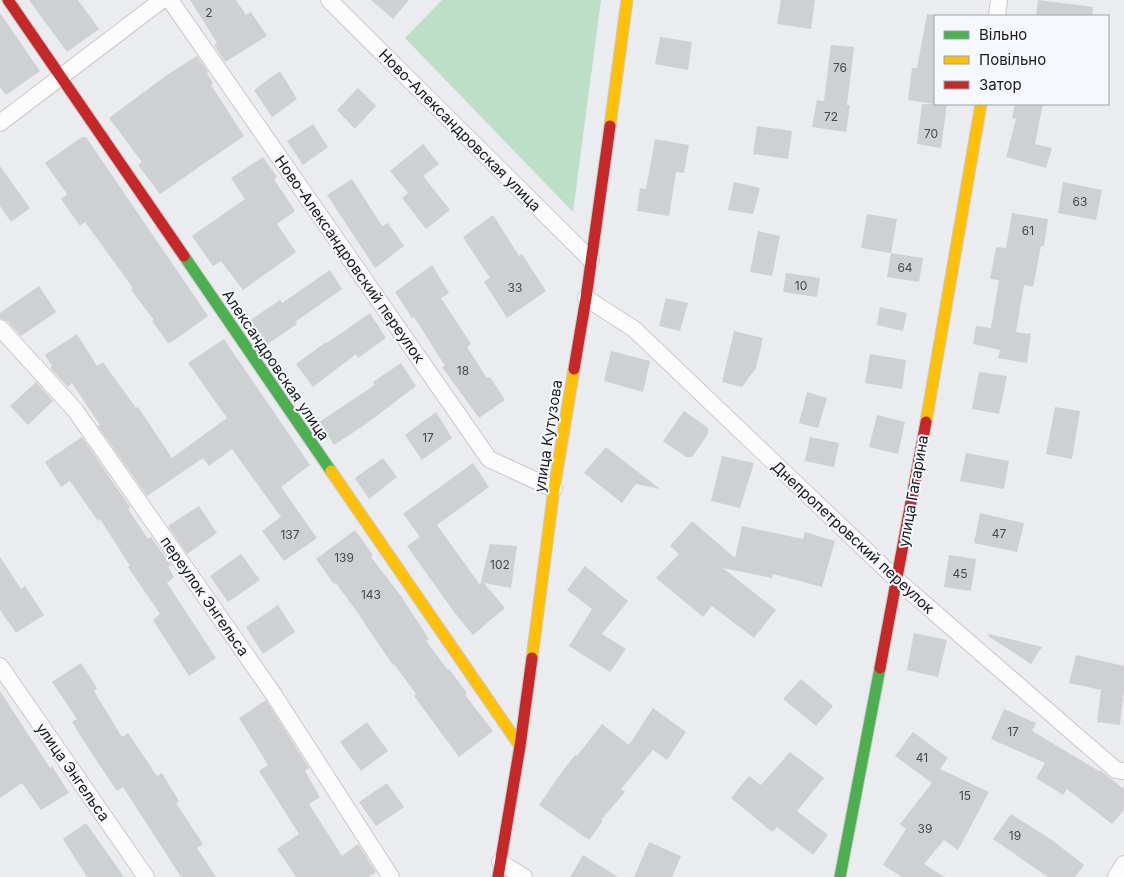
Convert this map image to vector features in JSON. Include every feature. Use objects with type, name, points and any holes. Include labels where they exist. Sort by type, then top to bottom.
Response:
[{"type":"street","name":"Александровская улица","points":[[8,0],[520,746]]},
{"type":"street","points":[[0,123],[162,0]]},
{"type":"street","name":"Ново-Александровский переулок","points":[[170,0],[489,459],[554,489]]},
{"type":"street","name":"Ново-Александровская улица","points":[[329,0],[591,260]]},
{"type":"street","name":"улица Кутузова","points":[[499,870],[520,746],[554,489],[586,298],[628,0]]},
{"type":"street","points":[[997,15],[999,0]]},
{"type":"street","name":"улица Гагарина","points":[[840,877],[897,580],[981,105]]},
{"type":"street","name":"Днепропетровский переулок","points":[[586,298],[634,329],[897,580],[1116,770],[1124,770]]},
{"type":"street","name":"переулок Энгельса","points":[[0,328],[75,410],[274,694],[391,877]]},
{"type":"street","name":"улица Энгельса","points":[[0,666],[146,877]]},
{"type":"street","points":[[1116,877],[1124,864]]},
{"type":"street","points":[[499,870],[524,877]]},
{"type":"green space","points":[[442,0],[601,0],[573,212],[405,38]]},
{"type":"building","points":[[29,0],[78,0],[99,29],[67,52]]},
{"type":"building","points":[[190,0],[236,0],[246,15],[251,12],[267,36],[225,62],[214,45],[217,43]]},
{"type":"building","points":[[371,0],[409,0],[393,19]]},
{"type":"building","points":[[781,0],[815,0],[811,29],[777,24]]},
{"type":"building","points":[[1038,0],[1093,7],[1092,15],[1036,15]]},
{"type":"building","points":[[0,13],[40,71],[6,95],[0,87]]},
{"type":"building","points":[[927,14],[935,15],[934,104],[908,100],[912,68],[917,68]]},
{"type":"building","points":[[660,37],[692,42],[688,70],[655,64]]},
{"type":"building","points":[[831,45],[854,47],[847,105],[850,105],[846,132],[812,127],[817,100],[824,101]]},
{"type":"building","points":[[197,56],[208,72],[213,83],[211,85],[244,136],[160,194],[138,165],[142,162],[109,118],[167,75]]},
{"type":"building","points":[[280,71],[297,99],[272,117],[254,90]]},
{"type":"building","points":[[358,88],[376,106],[355,129],[337,110]]},
{"type":"building","points":[[922,104],[947,105],[941,148],[917,144]]},
{"type":"building","points":[[1015,105],[1043,105],[1035,144],[1052,148],[1046,168],[1006,157],[1016,119],[1012,118]]},
{"type":"building","points":[[313,124],[328,147],[303,165],[287,141]]},
{"type":"building","points":[[757,126],[792,131],[788,159],[753,154]]},
{"type":"building","points":[[82,137],[86,137],[208,316],[173,341],[168,343],[152,321],[154,320],[131,290],[133,288],[85,222],[80,226],[61,199],[67,194],[45,163]]},
{"type":"building","points":[[655,139],[689,145],[684,173],[676,172],[669,216],[637,211],[640,188],[646,189]]},
{"type":"building","points":[[423,144],[439,164],[423,176],[450,210],[426,229],[402,198],[408,193],[390,171]]},
{"type":"building","points":[[263,157],[277,177],[274,179],[295,211],[277,224],[296,252],[243,290],[221,261],[213,266],[192,236],[245,199],[231,178]]},
{"type":"building","points":[[0,166],[30,208],[11,222],[0,206]]},
{"type":"building","points":[[352,179],[382,226],[388,223],[404,246],[375,268],[327,195]]},
{"type":"building","points":[[734,182],[760,188],[753,214],[728,210]]},
{"type":"building","points":[[1063,182],[1102,190],[1096,220],[1058,213]]},
{"type":"building","points":[[1012,213],[1048,219],[1044,246],[1041,246],[1033,287],[1024,285],[1016,332],[1031,334],[1027,363],[998,358],[1000,350],[973,344],[976,326],[991,328],[999,280],[990,279],[996,247],[1006,248]]},
{"type":"building","points":[[867,214],[897,219],[891,253],[861,248]]},
{"type":"building","points":[[493,215],[519,256],[522,254],[546,291],[507,318],[484,282],[490,278],[463,237]]},
{"type":"building","points":[[758,231],[780,236],[772,276],[750,272]]},
{"type":"building","points":[[891,253],[923,258],[919,282],[887,277]]},
{"type":"building","points":[[432,265],[449,293],[441,298],[471,344],[467,347],[487,378],[490,377],[505,400],[479,418],[442,367],[445,366],[414,317],[412,318],[395,292]]},
{"type":"building","points":[[330,270],[342,289],[266,345],[249,321],[280,300],[282,303]]},
{"type":"building","points":[[786,273],[820,278],[817,297],[783,292]]},
{"type":"building","points":[[39,286],[56,312],[21,336],[7,321],[0,318],[0,313]]},
{"type":"building","points":[[666,298],[688,303],[680,331],[659,326]]},
{"type":"building","points":[[880,307],[907,313],[903,331],[877,325]]},
{"type":"building","points":[[370,313],[386,338],[358,358],[356,354],[313,387],[296,364]]},
{"type":"building","points":[[734,331],[763,338],[756,368],[742,387],[722,382]]},
{"type":"building","points":[[77,334],[97,366],[103,362],[136,408],[138,407],[172,458],[227,418],[188,363],[224,339],[310,465],[281,487],[317,538],[284,561],[262,531],[281,517],[232,449],[209,466],[203,458],[147,496],[98,426],[100,425],[72,383],[68,387],[50,368],[52,366],[45,355]]},
{"type":"building","points":[[611,351],[650,361],[643,392],[604,381]]},
{"type":"building","points":[[870,354],[906,360],[902,389],[865,383]]},
{"type":"building","points":[[401,363],[416,386],[366,424],[334,445],[319,422],[375,385],[373,382]]},
{"type":"building","points":[[979,372],[1007,376],[999,414],[972,409]]},
{"type":"building","points":[[36,382],[53,401],[28,425],[10,406]]},
{"type":"building","points":[[807,392],[827,398],[818,428],[799,423]]},
{"type":"building","points":[[1055,407],[1080,411],[1072,459],[1046,454]]},
{"type":"building","points":[[684,411],[708,428],[708,434],[692,457],[686,457],[663,441]]},
{"type":"building","points":[[436,412],[452,438],[422,460],[405,435]]},
{"type":"building","points":[[877,415],[905,422],[898,454],[869,447]]},
{"type":"building","points":[[82,437],[130,507],[128,509],[148,539],[151,537],[171,565],[168,567],[174,577],[167,583],[216,658],[189,676],[153,620],[160,614],[128,567],[130,566],[100,519],[98,521],[70,481],[61,487],[45,462]]},
{"type":"building","points":[[810,437],[839,443],[834,467],[805,461]]},
{"type":"building","points":[[606,447],[660,489],[636,484],[622,503],[584,473]]},
{"type":"building","points":[[966,453],[1009,461],[1004,489],[960,481]]},
{"type":"building","points":[[722,456],[754,463],[740,508],[711,501]]},
{"type":"building","points":[[383,458],[397,477],[369,499],[355,478]]},
{"type":"building","points":[[473,463],[489,487],[437,525],[480,585],[490,544],[517,546],[511,588],[484,583],[505,608],[473,635],[454,612],[407,546],[420,537],[403,514]]},
{"type":"building","points":[[199,506],[217,533],[187,554],[168,526]]},
{"type":"building","points":[[980,513],[1024,523],[1017,552],[974,543]]},
{"type":"building","points":[[692,521],[735,558],[742,526],[803,539],[805,532],[835,541],[822,587],[773,574],[772,578],[723,568],[776,610],[754,638],[712,606],[703,617],[656,578],[679,554],[670,546]]},
{"type":"building","points":[[355,530],[373,555],[371,557],[401,596],[429,639],[426,641],[467,693],[465,695],[493,731],[459,757],[414,696],[416,694],[393,665],[365,623],[316,559]]},
{"type":"building","points":[[241,554],[260,580],[228,602],[210,576]]},
{"type":"building","points":[[949,555],[976,559],[971,591],[944,587]]},
{"type":"building","points":[[0,557],[21,589],[25,586],[44,615],[16,633],[0,610]]},
{"type":"building","points":[[585,566],[628,601],[602,634],[626,649],[610,672],[569,646],[592,609],[567,590]]},
{"type":"building","points":[[278,605],[295,632],[263,654],[246,627]]},
{"type":"building","points":[[914,633],[947,640],[938,677],[907,670]]},
{"type":"building","points":[[989,634],[1042,647],[1031,664],[988,636]]},
{"type":"building","points":[[1076,655],[1124,666],[1124,690],[1120,725],[1097,722],[1101,690],[1069,683]]},
{"type":"building","points":[[81,663],[97,688],[94,691],[122,737],[128,733],[157,776],[162,773],[179,801],[176,803],[203,844],[197,848],[216,877],[181,877],[123,787],[117,791],[94,757],[72,722],[77,719],[52,682]]},
{"type":"building","points":[[801,679],[833,706],[816,726],[783,699]]},
{"type":"building","points":[[0,691],[50,768],[52,766],[69,793],[41,810],[22,783],[0,798]]},
{"type":"building","points":[[266,700],[309,768],[305,771],[320,797],[309,804],[342,856],[358,844],[376,872],[368,877],[296,877],[277,849],[299,834],[259,771],[268,765],[239,718]]},
{"type":"building","points":[[653,708],[686,732],[667,760],[653,750],[621,789],[625,792],[601,820],[603,821],[589,840],[539,805],[575,755],[577,756],[602,724],[629,745]]},
{"type":"building","points":[[1004,709],[1036,723],[1032,731],[1100,770],[1124,789],[1124,810],[1112,824],[1067,789],[1063,795],[1036,778],[1045,763],[991,739]]},
{"type":"building","points":[[367,722],[388,751],[361,771],[340,742]]},
{"type":"building","points":[[913,732],[948,758],[940,769],[989,792],[958,850],[944,840],[924,864],[945,877],[902,877],[883,865],[906,829],[900,824],[932,783],[895,756]]},
{"type":"building","points":[[790,752],[824,778],[797,811],[828,835],[813,855],[777,827],[772,832],[731,798],[749,776],[761,785]]},
{"type":"building","points":[[387,783],[404,807],[376,826],[359,802]]},
{"type":"building","points":[[1011,814],[1052,840],[1084,865],[1075,877],[1048,877],[993,839]]},
{"type":"building","points":[[86,823],[124,877],[87,877],[63,839]]},
{"type":"building","points":[[649,842],[681,856],[672,877],[634,877]]},
{"type":"building","points":[[583,855],[618,877],[570,877]]},
{"type":"traffic: fast","points":[[184,256],[331,471]]},
{"type":"traffic: fast","points":[[840,877],[880,668]]},
{"type":"traffic: slow","points":[[610,126],[627,0]]},
{"type":"traffic: slow","points":[[926,422],[981,105]]},
{"type":"traffic: slow","points":[[532,658],[554,489],[574,369]]},
{"type":"traffic: slow","points":[[331,471],[520,746]]},
{"type":"traffic: jam","points":[[8,0],[184,256]]},
{"type":"traffic: jam","points":[[574,369],[610,126]]},
{"type":"traffic: jam","points":[[880,668],[926,422]]},
{"type":"traffic: jam","points":[[498,877],[520,746],[532,658]]}]
